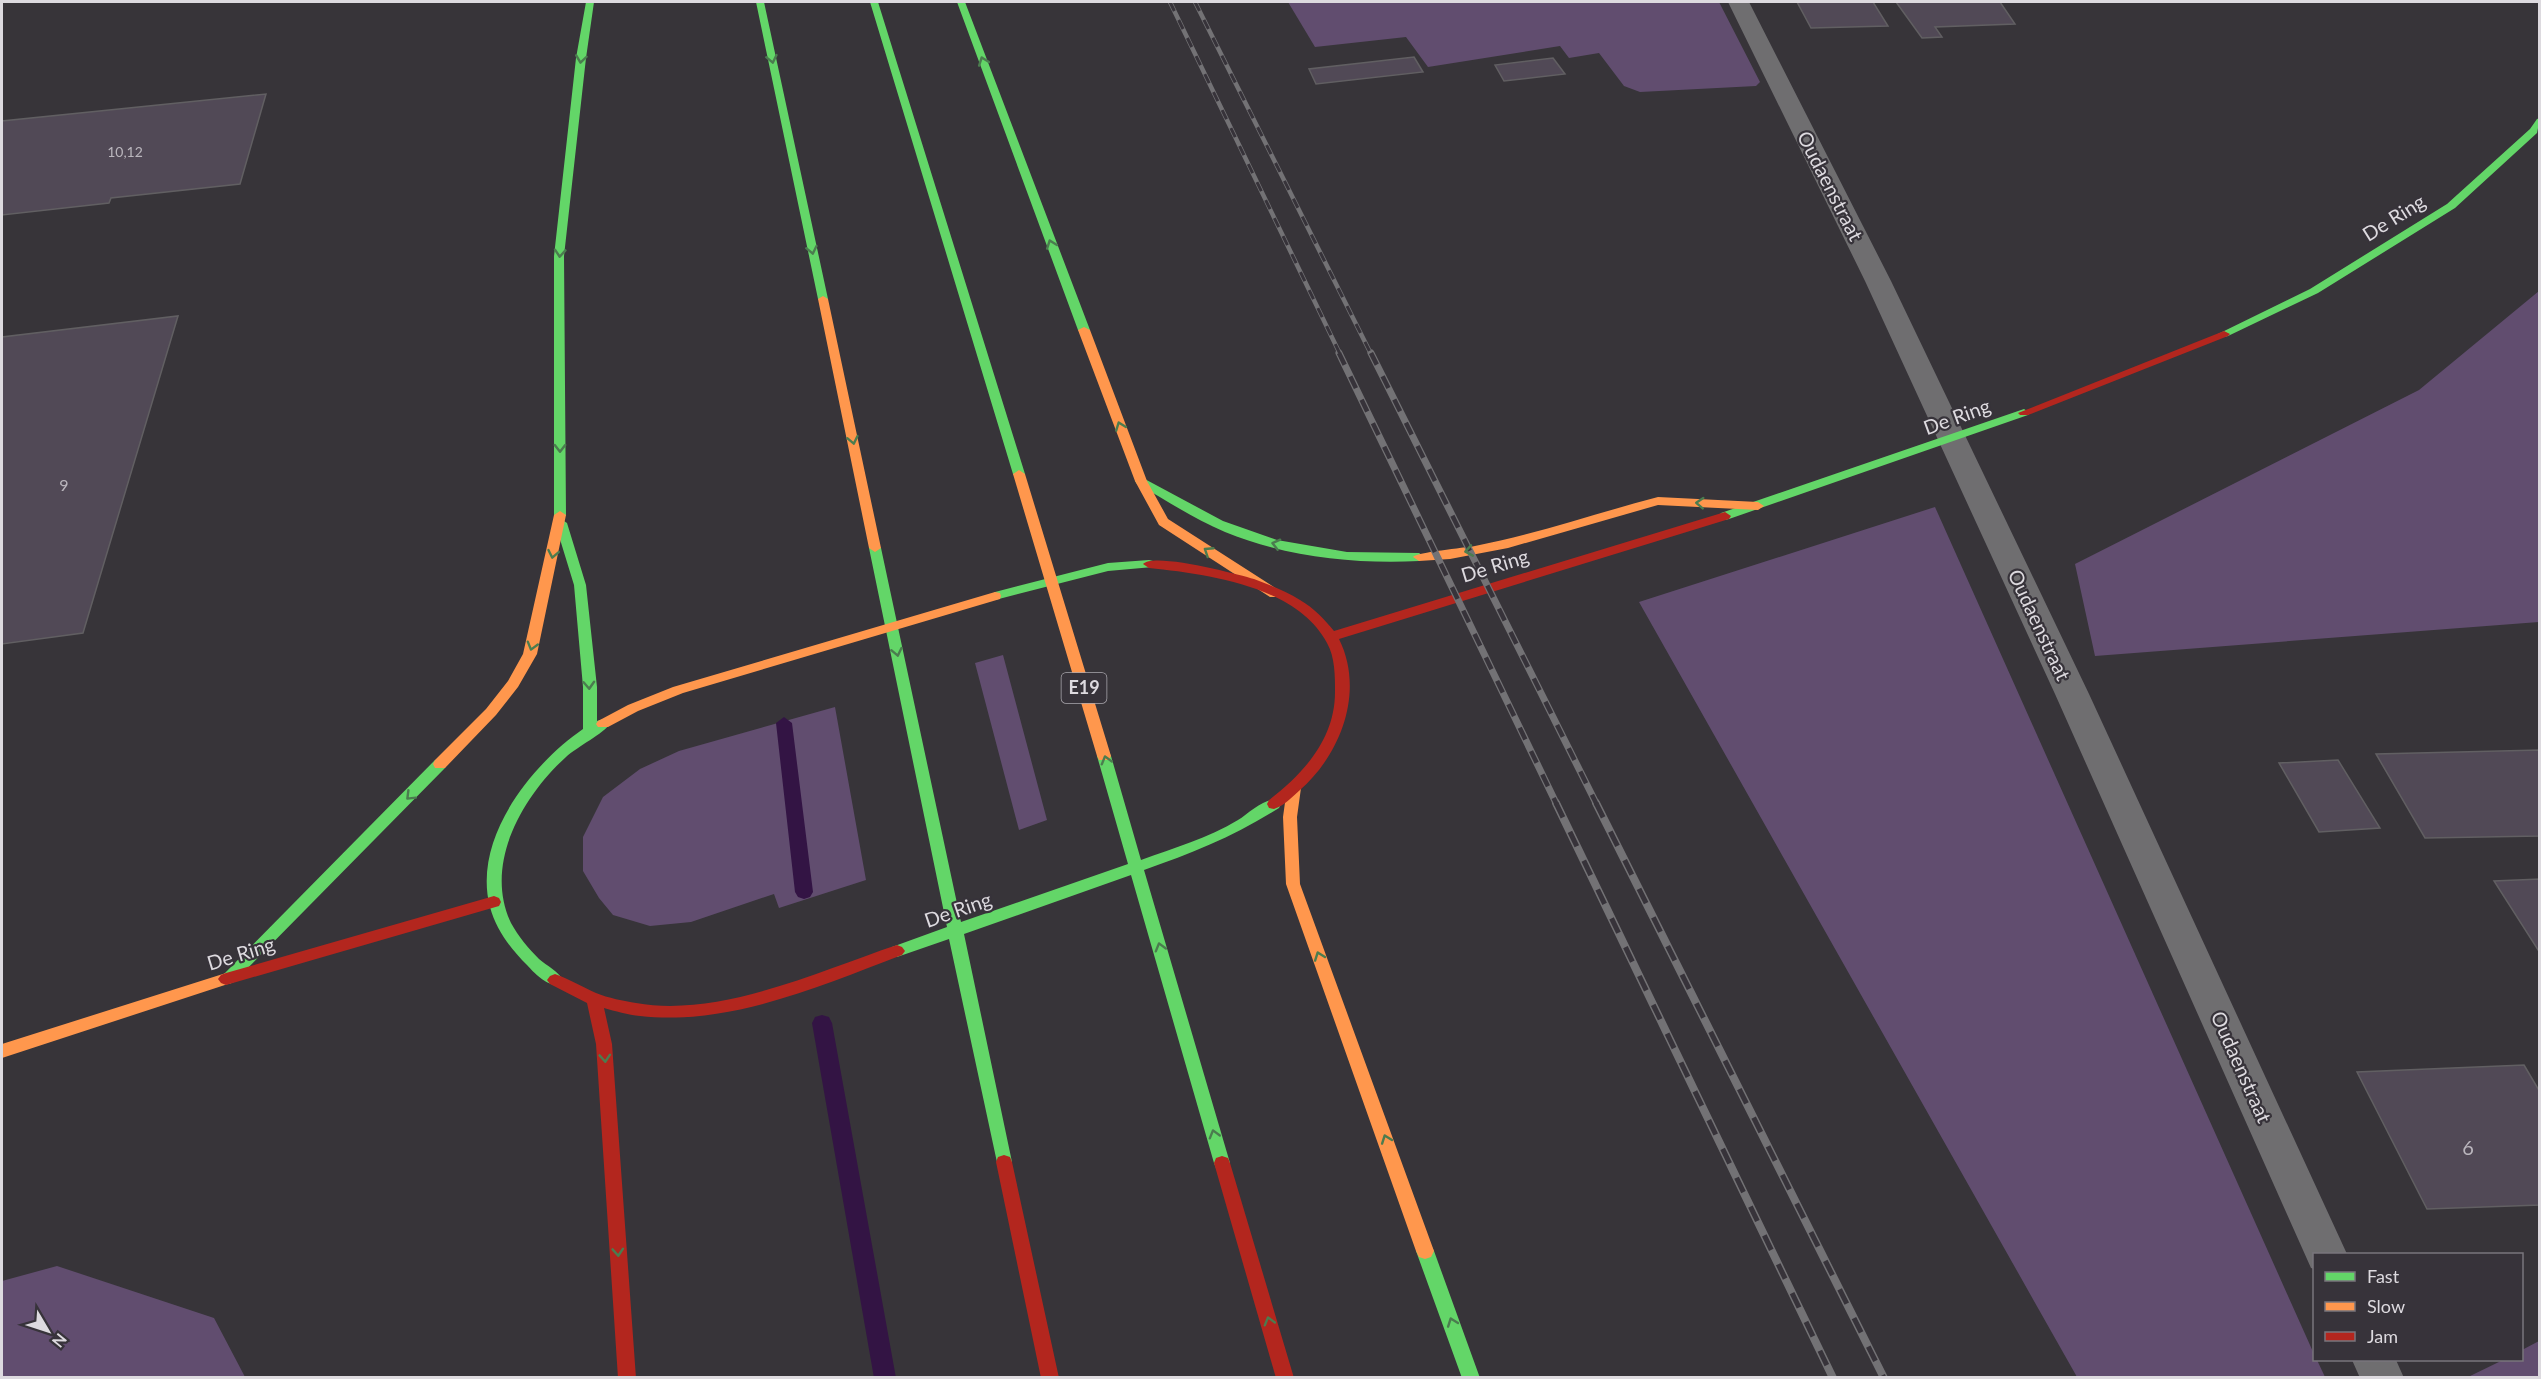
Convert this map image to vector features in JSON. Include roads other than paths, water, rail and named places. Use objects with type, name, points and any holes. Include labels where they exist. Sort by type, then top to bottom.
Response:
[{"type":"main road","points":[[229,978],[458,748],[513,684],[530,654],[560,519],[559,256],[581,58],[590,2]]},
{"type":"main road","points":[[760,2],[1050,1377]]},
{"type":"main road","name":"E19","points":[[874,2],[1093,717],[1285,1377]]},
{"type":"main road","points":[[961,2],[1141,481],[1163,522],[1275,594]]},
{"type":"main road","name":"De Ring","points":[[1330,637],[1758,506],[2018,416],[2210,340],[2314,291],[2451,206],[2534,131],[2540,121]]},
{"type":"main road","points":[[1141,481],[1228,528],[1274,544],[1329,554],[1388,559],[1450,555],[1508,544],[1658,501],[1758,506]]},
{"type":"main road","points":[[560,519],[580,585],[590,687],[590,731]]},
{"type":"main road","name":"De Ring","points":[[1149,564],[1183,566],[1240,580],[1275,594],[1314,619],[1330,637],[1342,676],[1341,719],[1321,757],[1294,788],[1255,818],[1197,846],[777,993],[702,1008],[664,1012],[594,1000],[540,969],[518,948],[504,926],[494,902],[492,875],[496,850],[520,796],[540,771],[590,731],[636,705],[1050,580],[1108,567],[1149,564]]},
{"type":"main road","points":[[1294,788],[1290,817],[1293,884],[1471,1377]]},
{"type":"main road","name":"De Ring","points":[[2,1051],[229,978],[494,902]]},
{"type":"main road","points":[[594,1000],[604,1044],[627,1377]]},
{"type":"street","name":"Oudaenstraat","points":[[1738,2],[1878,281],[2072,694],[2326,1253]]},
{"type":"street","points":[[2375,1361],[2382,1377]]},
{"type":"waterway","points":[[784,723],[804,892]]},
{"type":"waterway","points":[[822,1023],[885,1378]]},
{"type":"railway","points":[[1170,2],[1340,354]]},
{"type":"railway","points":[[1195,2],[1371,354]]},
{"type":"railway","points":[[1339,353],[1557,805]]},
{"type":"railway","points":[[1371,353],[1596,803]]},
{"type":"railway","points":[[1556,803],[1833,1378]]},
{"type":"railway","points":[[1596,803],[1884,1378]]}]
